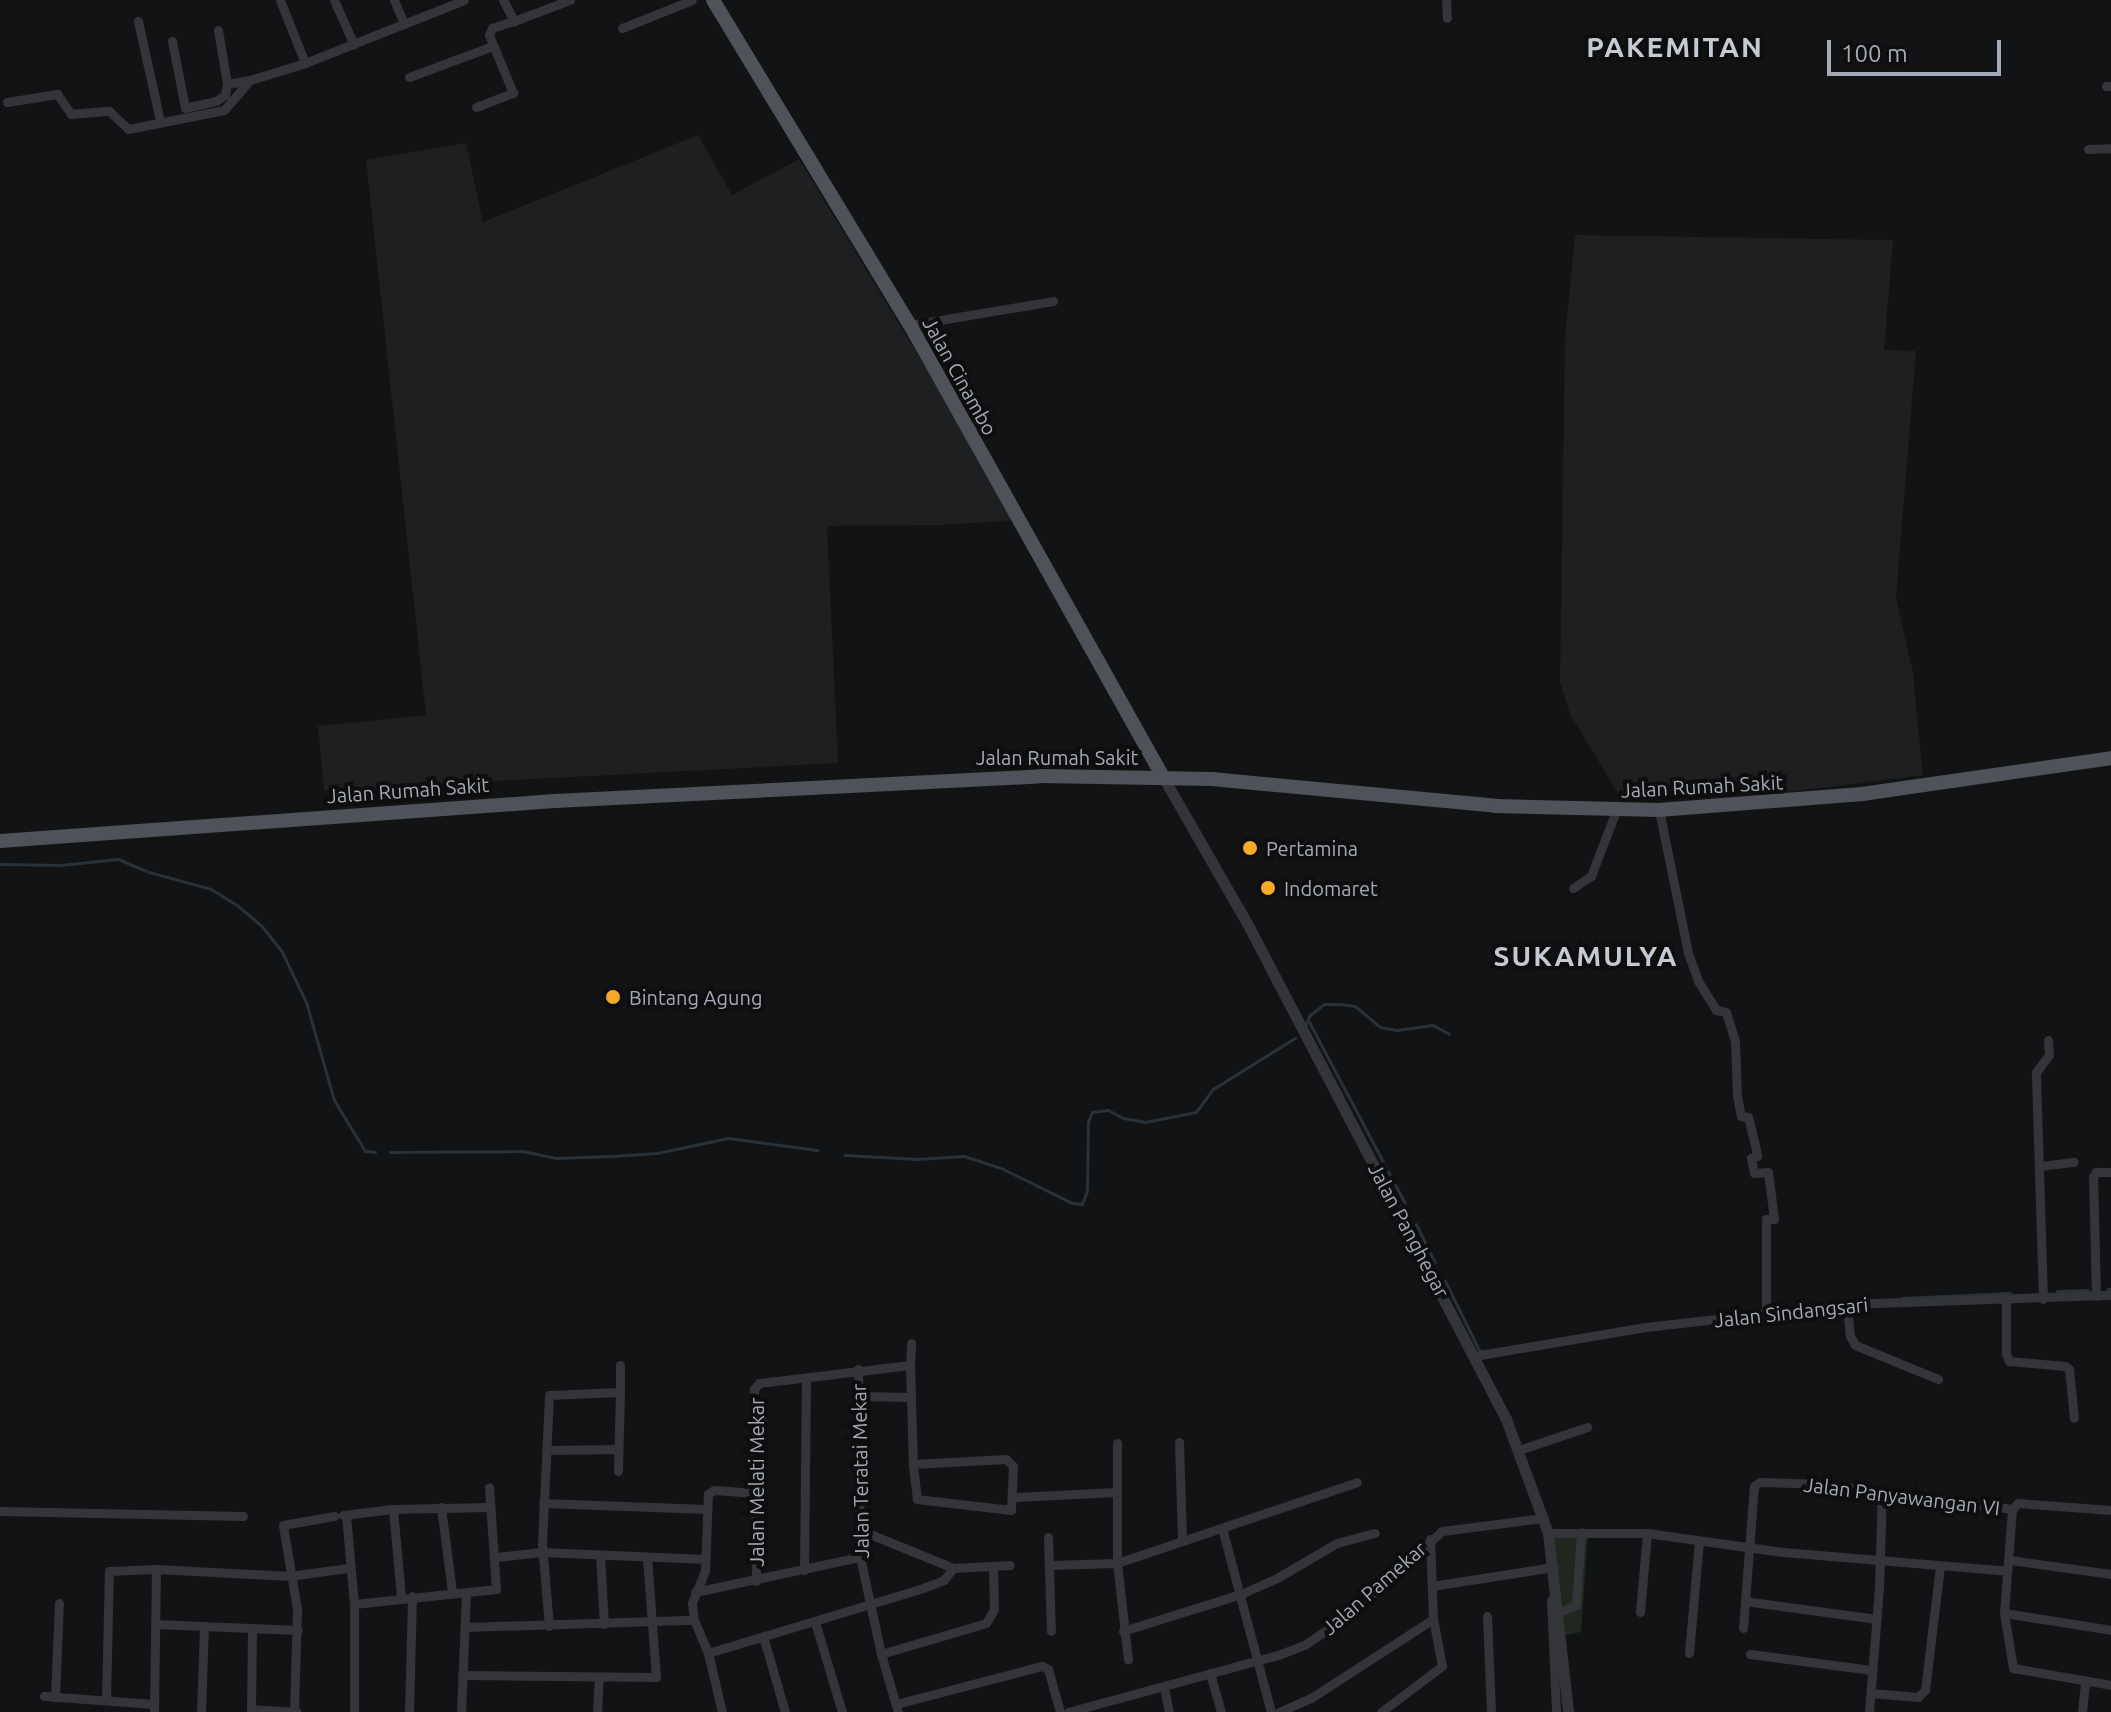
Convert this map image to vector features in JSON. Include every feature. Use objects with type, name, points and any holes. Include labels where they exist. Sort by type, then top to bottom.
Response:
[{"type":"main road","name":"Jalan Cinambo","points":[[713,0],[910,325],[1163,777]]},
{"type":"main road","name":"Jalan Rumah Sakit","points":[[0,841],[123,829],[915,780],[1163,777],[1496,806],[1659,810],[1862,794],[2111,758]]},
{"type":"street","points":[[280,0],[305,63]]},
{"type":"street","points":[[334,0],[354,45]]},
{"type":"street","points":[[394,0],[404,24]]},
{"type":"street","points":[[227,84],[305,63],[451,2],[464,0]]},
{"type":"street","points":[[503,0],[514,21]]},
{"type":"street","points":[[476,107],[513,93],[493,46],[490,31],[570,0]]},
{"type":"street","points":[[622,28],[692,0]]},
{"type":"street","points":[[1446,0],[1447,18]]},
{"type":"street","points":[[138,21],[160,121]]},
{"type":"street","points":[[172,41],[185,108],[216,101],[225,95],[227,84],[218,30]]},
{"type":"street","points":[[409,77],[493,46]]},
{"type":"street","points":[[7,102],[57,94],[71,114],[109,111],[128,129],[224,110],[250,80]]},
{"type":"street","points":[[2088,149],[2111,148]]},
{"type":"street","points":[[910,325],[1053,301]]},
{"type":"street","name":"Jalan Panghegar","points":[[1163,777],[1247,923],[1474,1356],[1519,1450],[1548,1533],[1560,1612],[1568,1712]]},
{"type":"street","points":[[1659,810],[1688,953],[1698,981],[1716,1010],[1725,1010],[1735,1041],[1737,1096],[1741,1116],[1748,1117],[1756,1150],[1757,1156],[1751,1158],[1754,1173],[1768,1172],[1774,1219],[1766,1219],[1766,1315]]},
{"type":"street","points":[[1573,888],[1591,876],[1616,811]]},
{"type":"street","points":[[2043,1299],[2036,1072],[2049,1055],[2048,1040]]},
{"type":"street","points":[[2040,1166],[2074,1162]]},
{"type":"street","points":[[2096,1296],[2092,1181],[2096,1172],[2111,1172]]},
{"type":"street","name":"Jalan Sindangsari","points":[[1474,1356],[1646,1327],[1847,1304],[2006,1301],[2111,1295]]},
{"type":"street","points":[[2006,1301],[2006,1354],[2009,1361],[2065,1366],[2069,1369],[2074,1418]]},
{"type":"street","points":[[1847,1304],[1850,1336],[1855,1345],[1938,1379]]},
{"type":"street","points":[[911,1343],[910,1365],[913,1464],[914,1493],[922,1501],[1005,1512],[1011,1510],[1014,1497],[1013,1466],[1006,1459],[913,1464]]},
{"type":"street","points":[[618,1471],[620,1365]]},
{"type":"street","points":[[804,1570],[806,1378],[858,1369],[910,1365]]},
{"type":"street","name":"Jalan Teratai Mekar","points":[[858,1369],[860,1557],[881,1654],[897,1708]]},
{"type":"street","name":"Jalan Melati Mekar","points":[[756,1581],[754,1389],[759,1383],[806,1378]]},
{"type":"street","points":[[549,1626],[542,1552],[549,1395],[620,1392]]},
{"type":"street","points":[[858,1396],[911,1397]]},
{"type":"street","points":[[1519,1450],[1587,1427]]},
{"type":"street","points":[[1179,1442],[1182,1540]]},
{"type":"street","points":[[1117,1443],[1117,1563],[1128,1659]]},
{"type":"street","points":[[547,1450],[618,1449]]},
{"type":"street","points":[[1049,1565],[1117,1563],[1357,1482]]},
{"type":"street","name":"Jalan Panyawangan VI","points":[[1748,1547],[1754,1486],[1760,1482],[1822,1484],[2012,1509],[2018,1503],[2111,1510]]},
{"type":"street","points":[[354,1604],[496,1589],[489,1487]]},
{"type":"street","points":[[722,1711],[708,1653],[694,1620],[695,1592],[702,1583],[705,1559],[707,1509],[710,1491],[756,1493]]},
{"type":"street","points":[[1014,1497],[1117,1492]]},
{"type":"street","points":[[1869,1712],[1869,1670],[1877,1619],[1882,1493]]},
{"type":"street","points":[[543,1503],[707,1509]]},
{"type":"street","points":[[441,1507],[452,1592]]},
{"type":"street","points":[[252,1628],[251,1710],[295,1712],[298,1630],[284,1523],[393,1509],[490,1507]]},
{"type":"street","points":[[393,1509],[407,1597],[409,1712]]},
{"type":"street","points":[[2012,1509],[2004,1631],[2013,1668],[2111,1685]]},
{"type":"street","points":[[0,1511],[243,1516]]},
{"type":"street","points":[[341,1516],[354,1604],[354,1712]]},
{"type":"street","name":"Jalan Pamekar","points":[[1068,1712],[1306,1644],[1347,1616],[1442,1531],[1544,1518]]},
{"type":"street","points":[[1222,1528],[1271,1712]]},
{"type":"street","points":[[860,1530],[953,1568],[1010,1565]]},
{"type":"street","points":[[1560,1612],[1576,1605],[1581,1532]]},
{"type":"street","points":[[1123,1631],[1241,1594],[1277,1578],[1337,1543],[1375,1533]]},
{"type":"street","points":[[1548,1533],[1647,1533],[1880,1561],[2111,1574]]},
{"type":"street","points":[[1640,1612],[1647,1533]]},
{"type":"street","points":[[1048,1537],[1051,1631]]},
{"type":"street","points":[[1381,1712],[1442,1666],[1433,1619],[1430,1539]]},
{"type":"street","points":[[1689,1653],[1699,1540]]},
{"type":"street","points":[[1743,1628],[1748,1547]]},
{"type":"street","points":[[496,1557],[542,1552],[705,1559]]},
{"type":"street","points":[[600,1555],[604,1624]]},
{"type":"street","points":[[695,1592],[860,1557]]},
{"type":"street","points":[[462,1675],[654,1678],[658,1675],[647,1558]]},
{"type":"street","points":[[1871,1693],[1918,1697],[1925,1690],[1940,1566]]},
{"type":"street","points":[[881,1654],[986,1623],[994,1609],[993,1567]]},
{"type":"street","points":[[1432,1586],[1554,1567]]},
{"type":"street","points":[[106,1700],[109,1571],[156,1569],[290,1576],[348,1568]]},
{"type":"street","points":[[708,1653],[944,1580],[953,1568]]},
{"type":"street","points":[[59,1603],[50,1696],[106,1700],[154,1708],[156,1569]]},
{"type":"street","points":[[461,1712],[466,1593]]},
{"type":"street","points":[[1551,1598],[1556,1712]]},
{"type":"street","points":[[1745,1601],[1877,1619]]},
{"type":"street","points":[[2004,1613],[2111,1630]]},
{"type":"street","points":[[1487,1616],[1491,1712]]},
{"type":"street","points":[[1284,1711],[1311,1698],[1433,1619]]},
{"type":"street","points":[[465,1627],[651,1624],[694,1620]]},
{"type":"street","points":[[815,1622],[842,1712]]},
{"type":"street","points":[[155,1624],[298,1630]]},
{"type":"street","points":[[201,1712],[204,1626]]},
{"type":"street","points":[[763,1636],[785,1712]]},
{"type":"street","points":[[1750,1654],[1869,1670]]},
{"type":"street","points":[[897,1708],[1042,1666],[1048,1669],[1060,1712]]},
{"type":"street","points":[[1210,1673],[1221,1712]]},
{"type":"street","points":[[597,1712],[599,1677]]},
{"type":"street","points":[[2082,1712],[2085,1681]]},
{"type":"street","points":[[1164,1687],[1169,1712]]},
{"type":"shaded area","points":[[698,135],[732,195],[799,159],[1018,520],[939,525],[827,526],[838,763],[324,790],[318,726],[426,715],[366,160],[466,143],[483,222]]},
{"type":"shaded area","points":[[1575,235],[1893,240],[1884,350],[1916,351],[1896,597],[1913,673],[1923,775],[1772,794],[1678,798],[1619,795],[1570,714],[1560,682],[1565,338]]},
{"type":"shaded area","points":[[1588,1535],[1581,1632],[1562,1636],[1549,1536]]},
{"type":"waterway","points":[[0,864],[61,865],[118,859],[149,872],[211,889],[238,906],[261,925],[282,952],[306,1002],[334,1100],[365,1151],[375,1152]]},
{"type":"waterway","points":[[1306,1024],[1309,1016],[1324,1004],[1340,1004],[1355,1006],[1380,1027],[1397,1030],[1433,1025],[1449,1034]]},
{"type":"waterway","points":[[1308,1020],[1405,1203]]},
{"type":"waterway","points":[[845,1155],[917,1159],[964,1156],[1001,1168],[1072,1203],[1082,1204],[1087,1191],[1088,1122],[1092,1112],[1108,1110],[1123,1118],[1145,1122],[1196,1112],[1213,1089],[1295,1038]]},
{"type":"waterway","points":[[390,1152],[523,1151],[555,1158],[613,1156],[657,1153],[728,1138],[817,1150]]},
{"type":"waterway","points":[[1416,1224],[1435,1263]]},
{"type":"waterway","points":[[1445,1281],[1479,1350],[1483,1351]]},
{"type":"waterway","points":[[2057,1291],[2088,1290]]},
{"type":"waterway","points":[[1902,1298],[2010,1293]]},
{"type":"place","name":"Pertamina","points":[[1250,848]]},
{"type":"place","name":"Indomaret","points":[[1268,888]]},
{"type":"place","name":"Bintang Agung","points":[[613,997]]},
{"type":"district","name":"PAKEMITAN","points":[[1675,47]]},
{"type":"district","name":"SUKAMULYA","points":[[1586,956]]}]
